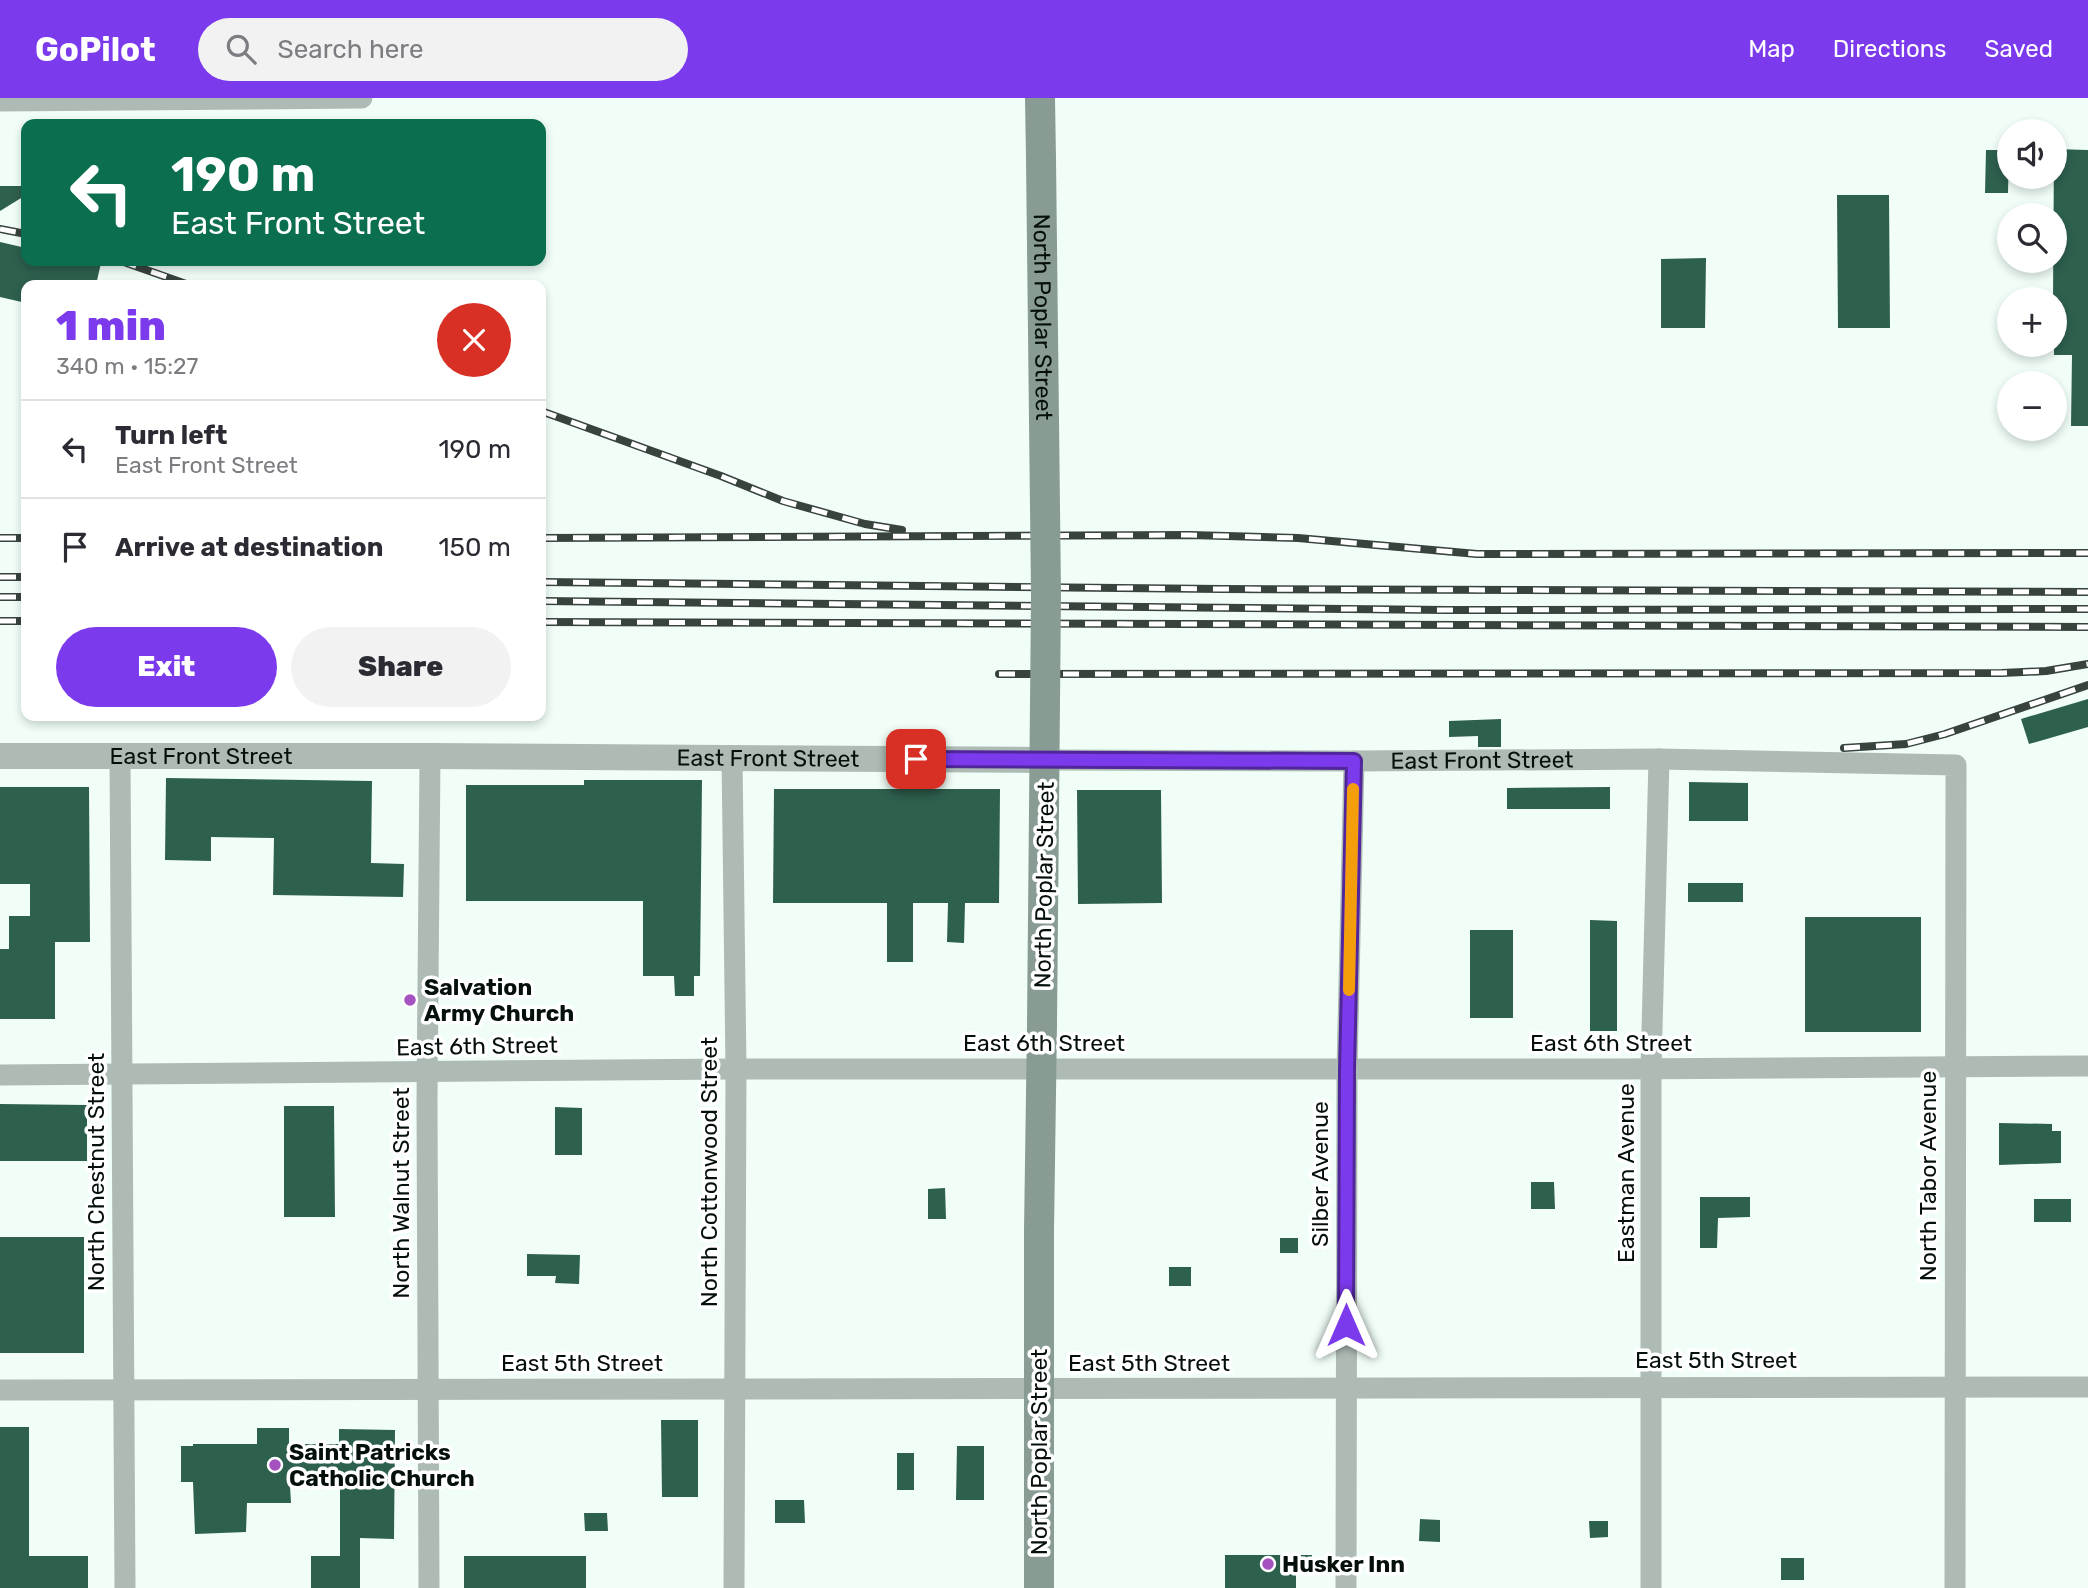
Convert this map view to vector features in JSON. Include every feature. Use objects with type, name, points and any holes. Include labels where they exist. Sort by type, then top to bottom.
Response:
[{"type":"main road","name":"North Poplar Street","points":[[1039,1588],[1046,595],[1040,98]]},
{"type":"street","points":[[0,100],[362,98]]},
{"type":"street","name":"North Chestnut Street","points":[[120,755],[125,1588]]},
{"type":"street","name":"East Front Street","points":[[0,756],[430,755],[1354,761],[1659,759],[1956,765]]},
{"type":"street","name":"North Walnut Street","points":[[429,1588],[427,1073],[430,755]]},
{"type":"street","name":"North Cottonwood Street","points":[[732,757],[736,1069],[734,1588]]},
{"type":"street","name":"Eastman Avenue","points":[[1651,1588],[1651,1069],[1659,759]]},
{"type":"street","name":"Silber Avenue","points":[[1346,1588],[1347,1070],[1354,761]]},
{"type":"street","name":"North Tabor Avenue","points":[[1955,1588],[1956,765]]},
{"type":"street","name":"East 6th Street","points":[[0,1075],[736,1069],[1347,1070],[2088,1066]]},
{"type":"street","name":"East 5th Street","points":[[0,1390],[2088,1387]]},
{"type":"building","points":[[2067,149],[2088,150],[2088,426],[2071,426],[2072,355],[2067,355],[2067,287],[2053,287],[2053,273],[2067,273],[2067,203],[2054,203],[2054,189],[2067,189]]},
{"type":"building","points":[[1986,150],[1997,150],[1997,189],[2008,189],[2008,193],[1985,193]]},
{"type":"building","points":[[0,186],[21,186],[21,198],[0,211]]},
{"type":"building","points":[[1837,195],[1889,195],[1890,328],[1838,328]]},
{"type":"building","points":[[0,242],[21,247],[21,266],[100,266],[97,280],[21,280],[21,302],[0,297]]},
{"type":"building","points":[[1706,258],[1705,328],[1661,328],[1661,259]]},
{"type":"building","points":[[2088,699],[2088,727],[2029,744],[2021,719]]},
{"type":"building","points":[[1501,719],[1501,747],[1478,747],[1478,736],[1449,737],[1449,721]]},
{"type":"building","points":[[166,778],[372,781],[371,863],[404,864],[403,897],[273,895],[274,838],[211,837],[211,861],[165,860]]},
{"type":"building","points":[[584,780],[702,780],[700,976],[694,976],[694,996],[675,996],[674,976],[643,976],[643,901],[466,901],[466,785],[584,785]]},
{"type":"building","points":[[1689,782],[1748,783],[1748,821],[1689,821]]},
{"type":"building","points":[[0,787],[89,787],[90,942],[55,942],[55,1019],[0,1019],[0,949],[9,949],[9,916],[30,916],[30,884],[0,884]]},
{"type":"building","points":[[1610,787],[1610,809],[1507,809],[1507,788]]},
{"type":"building","points":[[774,789],[1000,789],[999,903],[965,903],[964,943],[947,942],[948,903],[913,903],[913,962],[887,962],[887,903],[773,903]]},
{"type":"building","points":[[1077,790],[1161,790],[1162,903],[1078,904]]},
{"type":"building","points":[[1688,883],[1743,883],[1743,902],[1688,902]]},
{"type":"building","points":[[1805,917],[1921,917],[1921,1032],[1805,1032]]},
{"type":"building","points":[[1590,920],[1617,921],[1617,1031],[1590,1031]]},
{"type":"building","points":[[1470,930],[1513,930],[1513,1018],[1470,1018]]},
{"type":"building","points":[[0,1104],[87,1105],[87,1161],[0,1161]]},
{"type":"building","points":[[284,1106],[334,1106],[335,1217],[284,1217]]},
{"type":"building","points":[[555,1107],[582,1108],[582,1155],[555,1155]]},
{"type":"building","points":[[1999,1123],[2052,1124],[2052,1131],[2061,1131],[2061,1163],[1999,1165]]},
{"type":"building","points":[[1531,1182],[1554,1182],[1555,1209],[1531,1209]]},
{"type":"building","points":[[945,1188],[946,1219],[928,1219],[928,1189]]},
{"type":"building","points":[[1700,1197],[1750,1197],[1750,1217],[1718,1218],[1717,1248],[1700,1248]]},
{"type":"building","points":[[2034,1199],[2071,1199],[2071,1222],[2034,1222]]},
{"type":"building","points":[[0,1237],[84,1237],[84,1353],[0,1353]]},
{"type":"building","points":[[1280,1238],[1298,1238],[1298,1253],[1280,1253]]},
{"type":"building","points":[[527,1254],[580,1255],[579,1284],[555,1283],[556,1276],[527,1276]]},
{"type":"building","points":[[1169,1267],[1191,1267],[1191,1286],[1169,1286]]},
{"type":"building","points":[[661,1420],[698,1420],[698,1497],[662,1497]]},
{"type":"building","points":[[0,1427],[29,1427],[29,1556],[88,1556],[88,1588],[0,1588]]},
{"type":"building","points":[[257,1428],[289,1428],[289,1444],[339,1444],[339,1429],[395,1430],[394,1539],[360,1538],[360,1588],[311,1588],[311,1556],[340,1556],[340,1486],[290,1486],[291,1503],[247,1503],[246,1532],[195,1534],[193,1482],[181,1482],[181,1446],[257,1444]]},
{"type":"building","points":[[957,1446],[984,1446],[984,1500],[956,1500]]},
{"type":"building","points":[[897,1453],[914,1453],[914,1490],[897,1490]]},
{"type":"building","points":[[775,1500],[804,1500],[805,1523],[775,1523]]},
{"type":"building","points":[[584,1513],[607,1513],[608,1531],[585,1531]]},
{"type":"building","points":[[1420,1519],[1440,1520],[1440,1542],[1419,1541]]},
{"type":"building","points":[[1589,1521],[1608,1521],[1608,1537],[1590,1538]]},
{"type":"building","name":"Husker Inn","points":[[1225,1555],[1312,1555],[1311,1572],[1296,1572],[1296,1588],[1225,1588]]},
{"type":"building","points":[[464,1556],[586,1556],[586,1588],[464,1588]]},
{"type":"building","points":[[1781,1558],[1804,1558],[1804,1580],[1781,1580]]},
{"type":"railway","points":[[0,229],[21,233]]},
{"type":"railway","points":[[135,266],[175,280]]},
{"type":"railway","points":[[546,413],[783,501],[865,524],[902,530]]},
{"type":"railway","points":[[546,538],[1190,535],[1298,538],[1477,554],[2088,553]]},
{"type":"railway","points":[[0,538],[21,538]]},
{"type":"railway","points":[[0,577],[21,577]]},
{"type":"railway","points":[[546,582],[1222,589],[2088,592]]},
{"type":"railway","points":[[0,597],[21,597]]},
{"type":"railway","points":[[546,601],[1447,610],[2088,609]]},
{"type":"railway","points":[[0,621],[21,621]]},
{"type":"railway","points":[[546,622],[2088,627]]},
{"type":"railway","points":[[999,674],[2002,673],[2046,671],[2088,664]]},
{"type":"railway","points":[[1844,748],[1906,744],[1945,734],[2088,685]]},
{"type":"slow traffic","points":[[1349,990],[1353,789]]},
{"type":"place","name":"Salvation Army Church","points":[[410,1000]]},
{"type":"place","name":"Saint Patricks Catholic Church","points":[[275,1465]]},
{"type":"place","name":"Husker Inn","points":[[1268,1564]]},
{"type":"route","points":[[916,759],[1354,761],[1347,1070],[1346,1325]]}]
